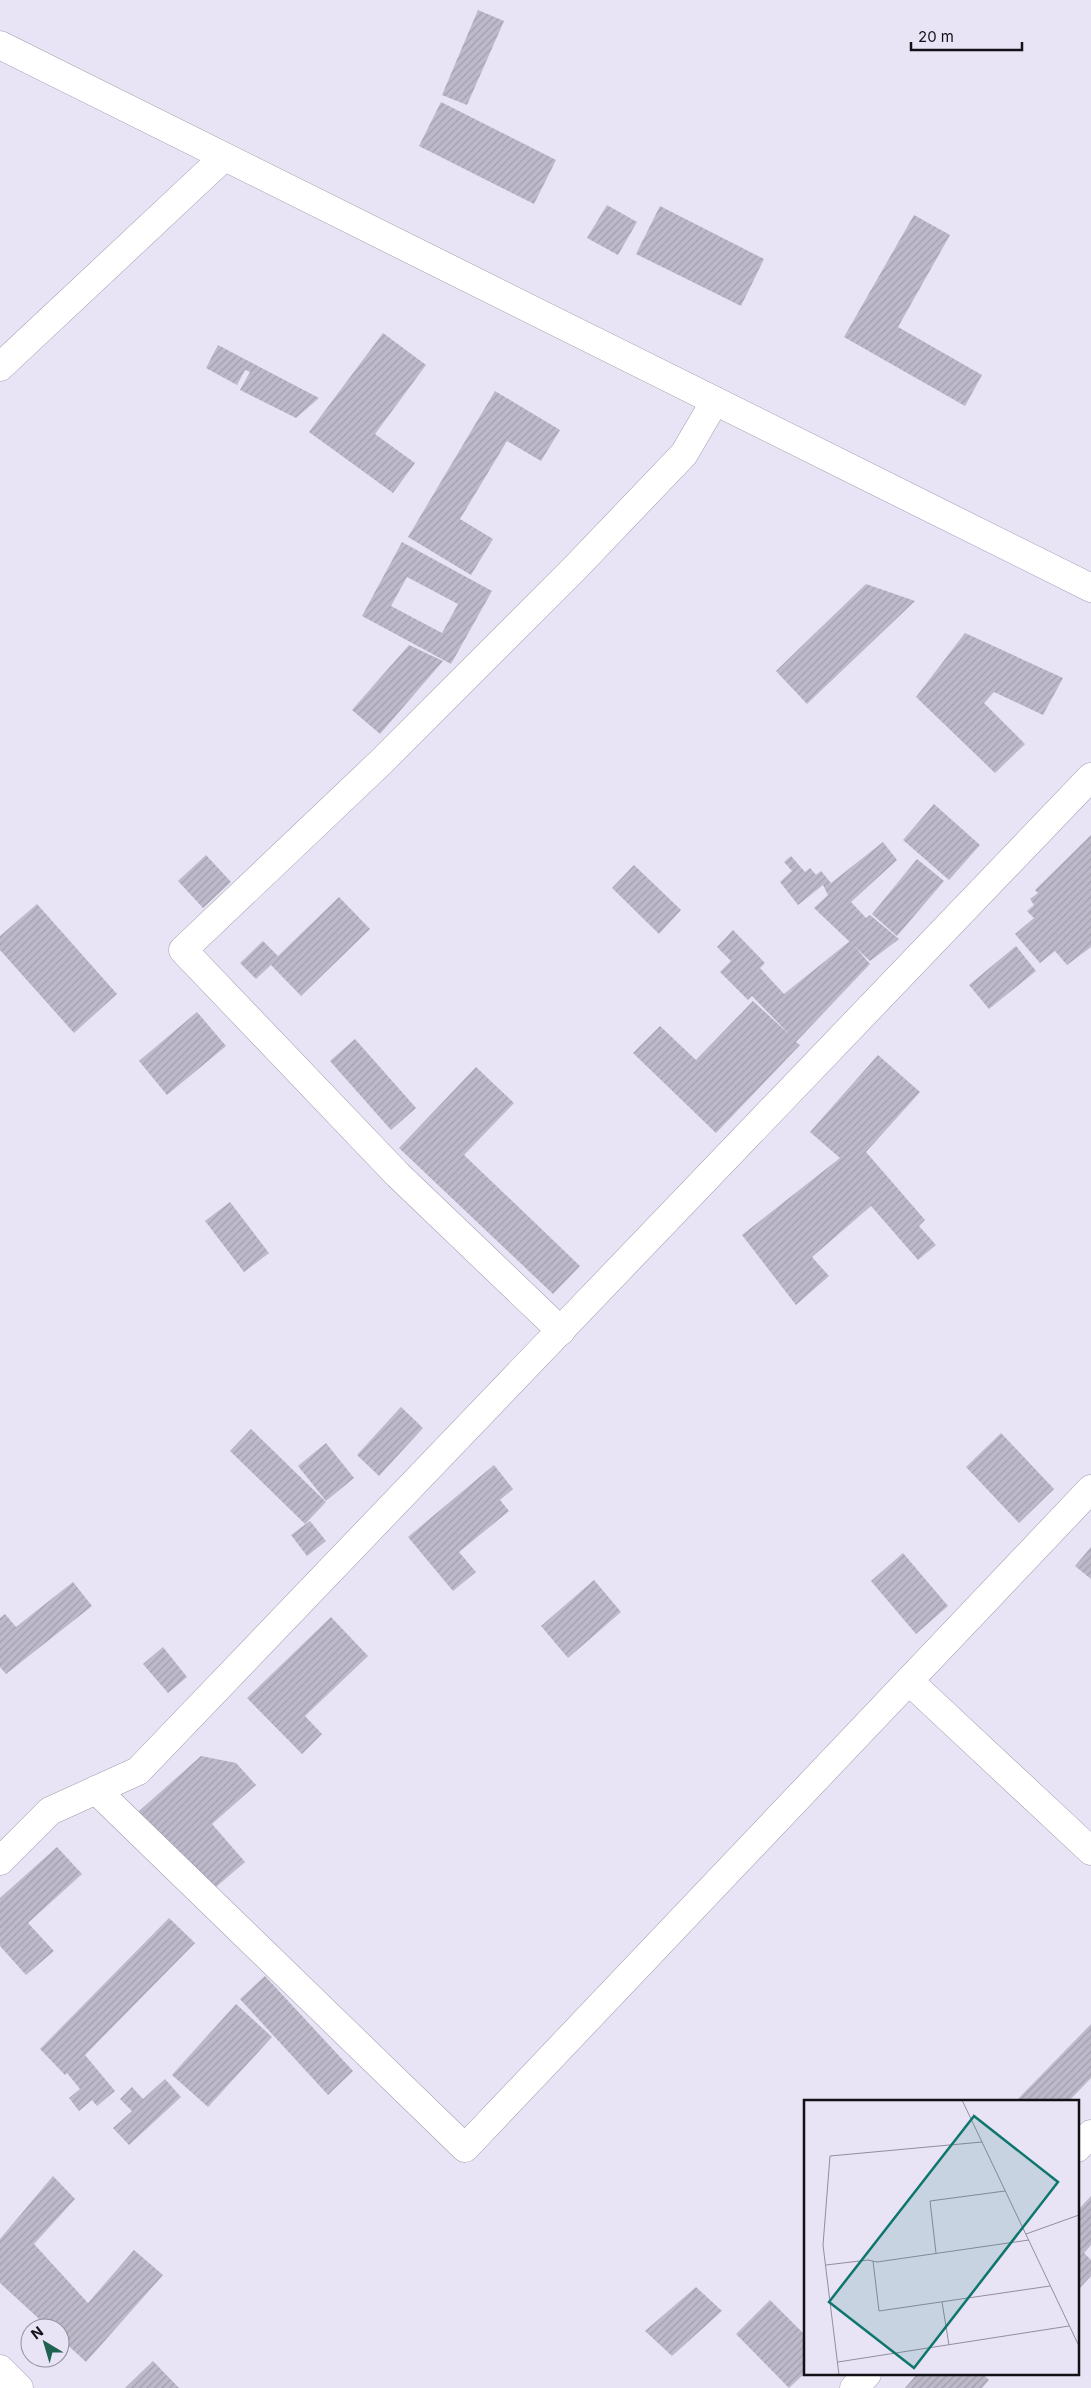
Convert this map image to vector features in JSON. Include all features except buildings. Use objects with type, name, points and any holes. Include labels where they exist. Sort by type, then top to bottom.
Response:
[{"type":"street","points":[[0,45],[1091,588]]},
{"type":"street","points":[[0,367],[224,157]]},
{"type":"street","points":[[560,1330],[398,1175],[183,950],[381,762],[582,560],[684,454],[715,401]]},
{"type":"street","points":[[0,1861],[50,1811],[138,1771],[1091,777]]},
{"type":"street","points":[[96,1790],[465,2148],[1091,1489]]},
{"type":"street","points":[[909,1681],[1091,1851]]},
{"type":"street","points":[[1078,2147],[1091,2134]]},
{"type":"street","points":[[0,2369],[19,2388]]},
{"type":"street","points":[[854,2388],[865,2376]]}]
